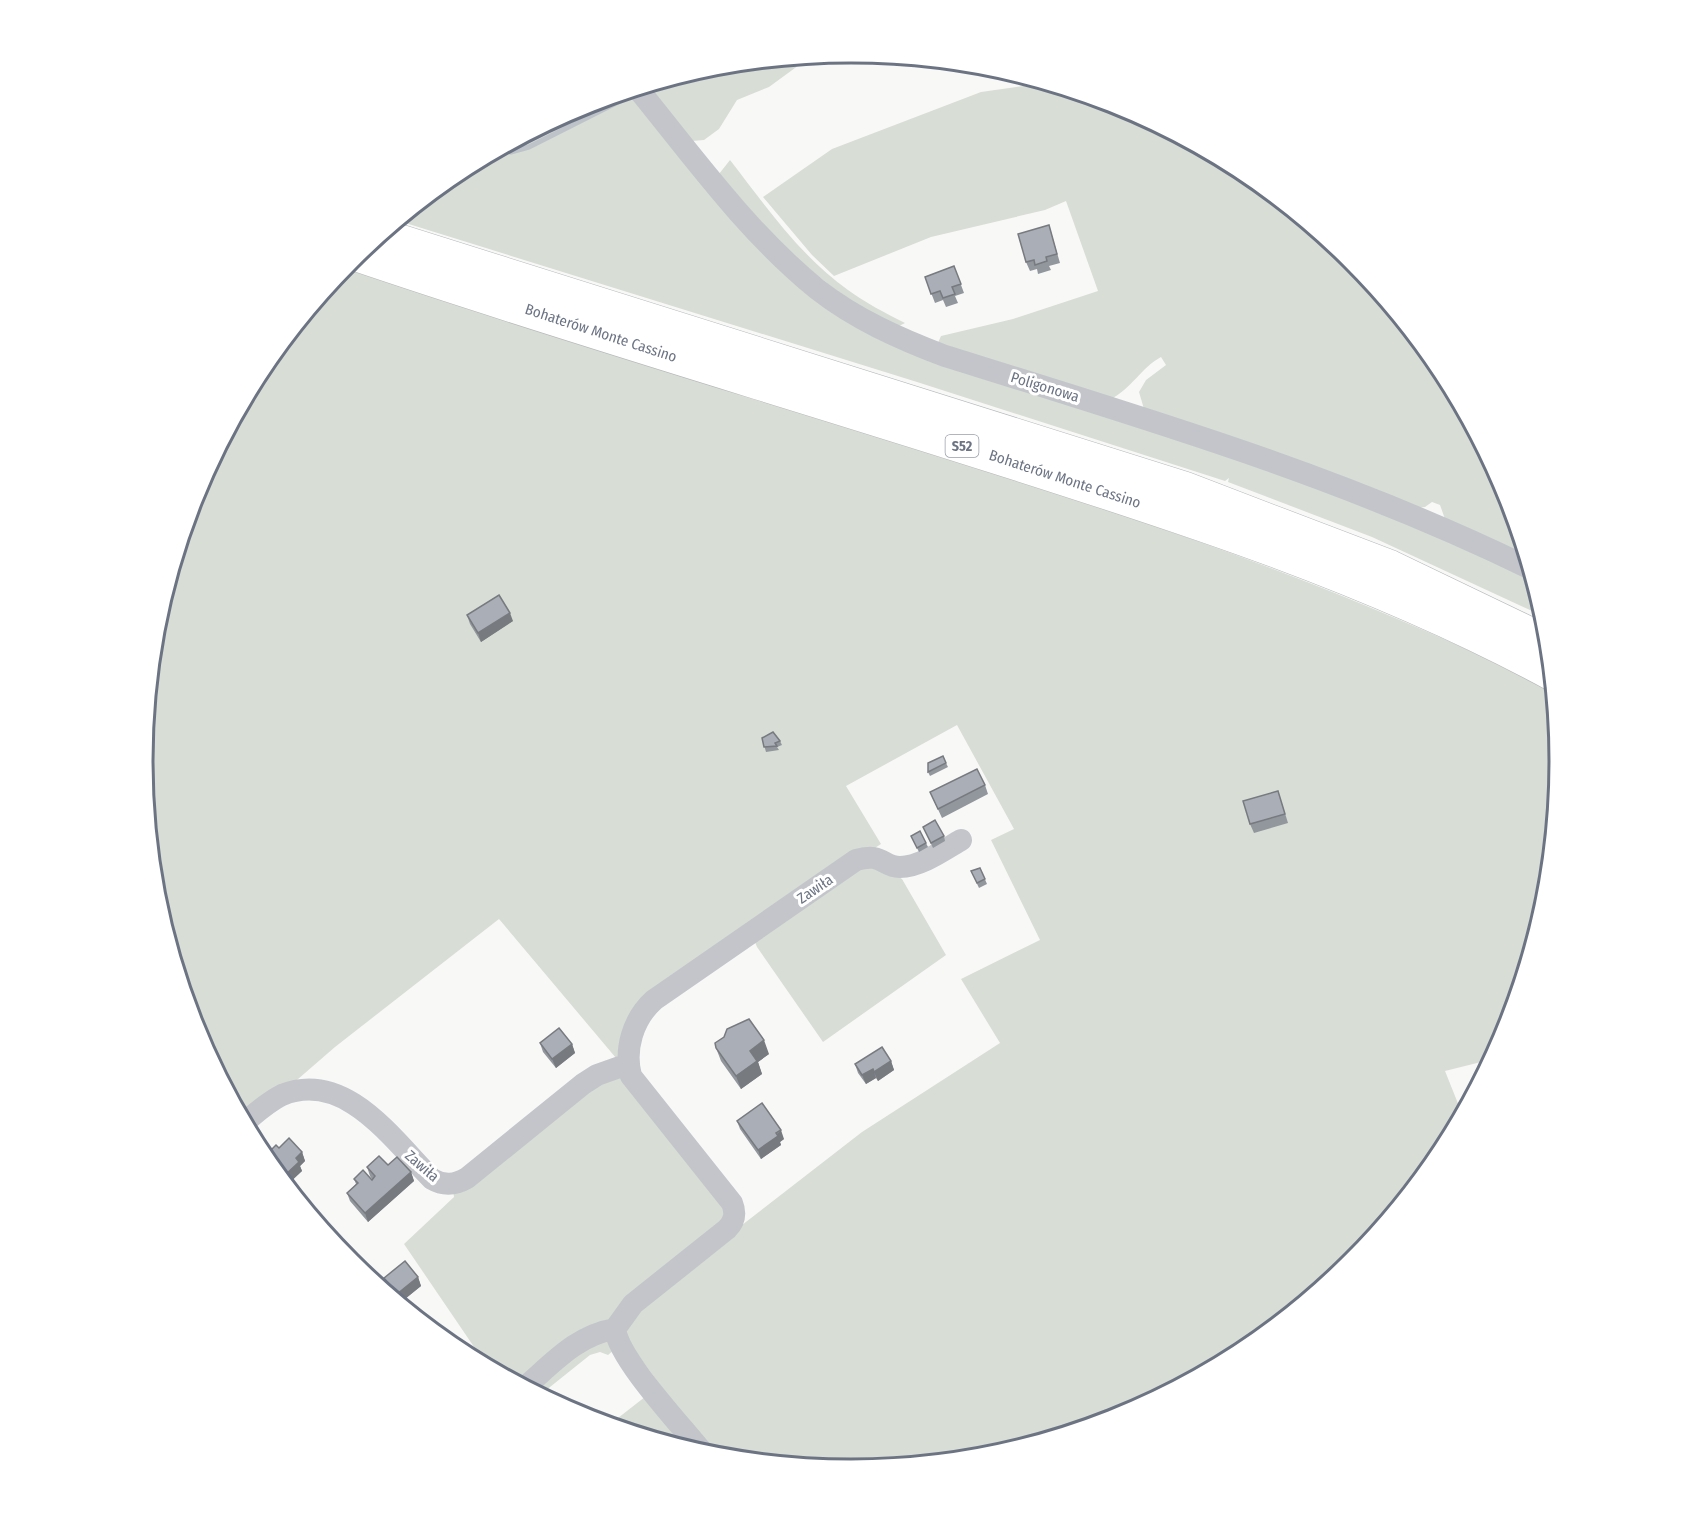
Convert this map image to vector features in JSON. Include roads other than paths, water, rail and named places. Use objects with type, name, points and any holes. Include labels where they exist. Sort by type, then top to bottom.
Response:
[{"type":"highway","name":"Bohaterów Monte Cassino","points":[[389,238],[1184,488],[1392,567],[1539,638]]},
{"type":"highway","name":"Bohaterów Monte Cassino","points":[[368,258],[1173,513],[1383,592],[1497,644],[1545,670]]},
{"type":"street","name":"Poligonowa","points":[[643,96],[778,256],[818,290],[857,316],[903,340],[945,356],[1237,449],[1352,491],[1522,565]]},
{"type":"street","name":"Zawiła","points":[[251,1117],[270,1102],[294,1091],[320,1090],[339,1094],[357,1105],[432,1179],[440,1183],[455,1183],[467,1178],[583,1084],[604,1072],[628,1064],[635,1026],[646,1007],[654,1000],[856,861],[876,857],[891,865],[904,867],[961,840]]},
{"type":"street","points":[[531,1382],[579,1340],[591,1334],[615,1329],[633,1304],[728,1229],[735,1218],[732,1203],[636,1085],[628,1064]]},
{"type":"street","points":[[615,1329],[616,1336],[628,1358],[694,1442]]},
{"type":"waterway","points":[[513,151],[529,147],[607,108]]}]
